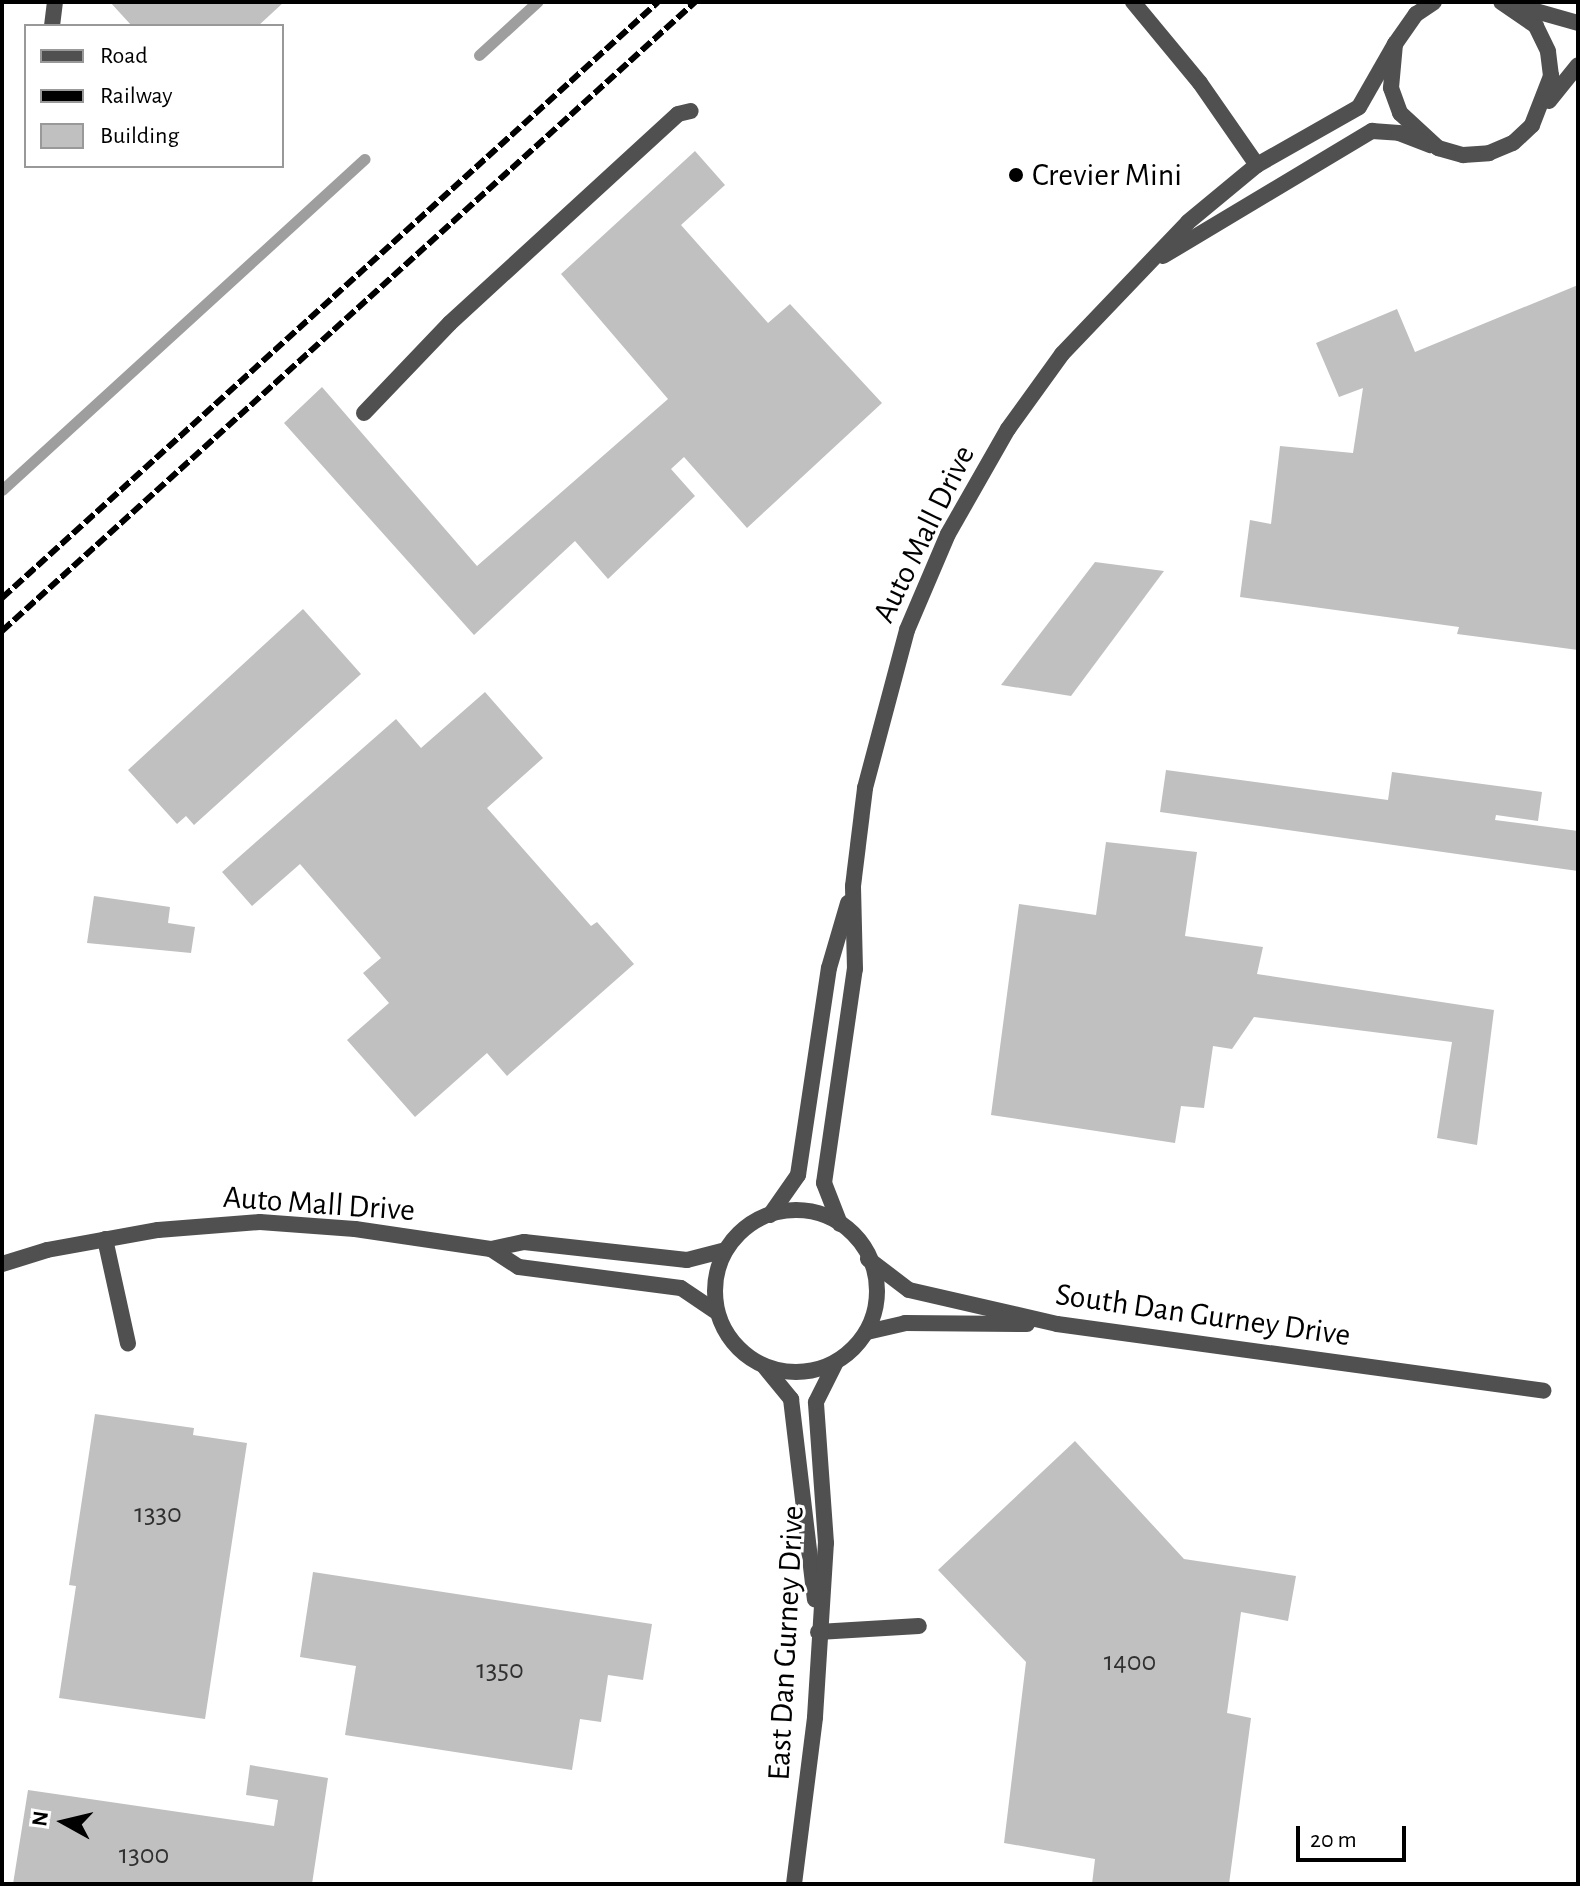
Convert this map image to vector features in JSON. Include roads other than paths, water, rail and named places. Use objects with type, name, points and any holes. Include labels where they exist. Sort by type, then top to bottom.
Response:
[{"type":"street","points":[[52,24],[55,2]]},
{"type":"street","points":[[1133,2],[1200,83],[1257,165]]},
{"type":"street","name":"Auto Mall Drive","points":[[840,1224],[824,1183],[855,969],[853,886],[865,788],[883,707],[907,630],[948,534],[1029,397],[1062,354],[1188,222],[1257,165],[1359,107],[1416,14],[1434,2]]},
{"type":"street","points":[[1501,2],[1536,26],[1548,51],[1551,76],[1532,125]]},
{"type":"street","points":[[1507,2],[1578,23]]},
{"type":"street","points":[[1395,44],[1391,88],[1400,113],[1438,148]]},
{"type":"street","name":"Auto Mall Drive","points":[[1155,260],[1206,235],[1372,131],[1399,133],[1463,155],[1489,153],[1513,143],[1532,125],[1578,65]]},
{"type":"street","points":[[364,413],[450,323],[678,114],[691,111]]},
{"type":"street","name":"Auto Mall Drive","points":[[770,1215],[798,1175],[829,968],[853,886]]},
{"type":"street","points":[[867,1332],[877,1280],[860,1241],[827,1215],[805,1210],[770,1215],[749,1225],[726,1250],[715,1279],[715,1311],[738,1350],[783,1373],[836,1362],[867,1332],[905,1323],[1057,1324]]},
{"type":"street","name":"Auto Mall Drive","points":[[2,1264],[105,1239],[260,1222],[355,1229],[491,1249],[524,1242],[687,1260],[726,1250]]},
{"type":"street","points":[[105,1239],[128,1344]]},
{"type":"street","name":"Auto Mall Drive","points":[[491,1249],[519,1267],[681,1288],[715,1311]]},
{"type":"street","name":"South Dan Gurney Drive","points":[[868,1259],[909,1290],[1057,1324],[1543,1391]]},
{"type":"street","points":[[761,1362],[791,1399],[804,1539],[818,1624],[919,1626]]},
{"type":"street","name":"East Dan Gurney Drive","points":[[794,1884],[815,1717],[818,1624],[826,1543],[816,1402],[836,1362]]},
{"type":"waterway","points":[[479,55],[537,2]]},
{"type":"waterway","points":[[2,490],[365,159]]},
{"type":"railway","points":[[2,598],[658,2]]},
{"type":"railway","points":[[2,631],[695,2]]},
{"type":"place","name":"Crevier Mini","points":[[1016,175]]}]
